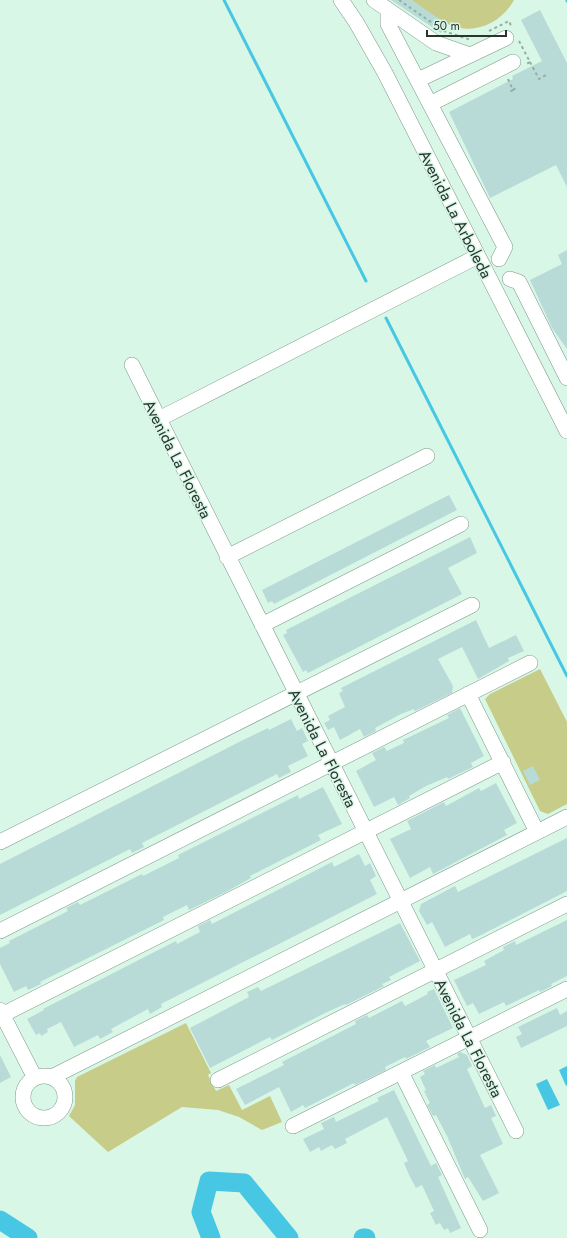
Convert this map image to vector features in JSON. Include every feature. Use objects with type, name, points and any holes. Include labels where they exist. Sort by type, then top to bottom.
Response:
[{"type":"street","points":[[374,0],[436,43],[470,55]]},
{"type":"street","name":"Avenida La Arboleda","points":[[343,1],[385,73],[567,431]]},
{"type":"street","points":[[388,10],[388,24],[505,247],[499,259]]},
{"type":"street","points":[[418,80],[506,38]]},
{"type":"street","points":[[430,104],[514,62]]},
{"type":"street","points":[[159,419],[479,258],[499,259]]},
{"type":"street","points":[[499,259],[510,279],[519,282],[567,378]]},
{"type":"street","points":[[499,298],[510,279]]},
{"type":"street","name":"Avenida La Floresta","points":[[132,365],[516,1131]]},
{"type":"street","points":[[228,557],[427,456]]},
{"type":"street","points":[[262,625],[461,524]]},
{"type":"street","points":[[0,842],[295,692],[472,605]]},
{"type":"street","points":[[0,931],[530,663]]},
{"type":"street","points":[[468,694],[538,832]]},
{"type":"street","points":[[34,1078],[1,1012],[503,762]]},
{"type":"street","points":[[52,1077],[567,817]]},
{"type":"street","points":[[218,1080],[567,904]]},
{"type":"street","points":[[293,1126],[567,989]]},
{"type":"street","points":[[400,1072],[480,1230]]},
{"type":"street","points":[[46,1076],[52,1077],[62,1086],[65,1100],[58,1112],[45,1118],[32,1114],[24,1102],[25,1088],[34,1078],[46,1076]]},
{"type":"path","points":[[530,62],[539,79],[548,74]]},
{"type":"path","points":[[513,90],[517,88]]},
{"type":"green space","points":[[411,0],[514,0],[502,16],[486,26],[467,29],[443,22]]},
{"type":"green space","points":[[540,669],[567,722],[567,804],[548,814],[540,811],[485,699],[490,694]]},
{"type":"green space","points":[[186,1023],[211,1073],[208,1075],[216,1091],[229,1085],[242,1110],[270,1096],[282,1122],[262,1130],[239,1117],[218,1110],[182,1107],[108,1152],[69,1116],[75,1105],[75,1081],[77,1077]]},
{"type":"water","points":[[567,1066],[567,1085],[566,1086],[559,1070]]},
{"type":"water","points":[[547,1079],[560,1105],[548,1110],[536,1084]]},
{"type":"building","points":[[391,0],[411,0],[447,24],[441,33]]},
{"type":"building","points":[[540,10],[567,63],[567,187],[556,165],[490,198],[449,112],[513,79],[512,76],[542,61],[521,20]]},
{"type":"building","points":[[567,250],[567,349],[552,328],[530,280],[562,264],[558,255]]},
{"type":"building","points":[[449,495],[457,510],[274,604],[272,601],[268,603],[262,590]]},
{"type":"building","points":[[470,537],[477,553],[448,568],[462,594],[308,673],[306,670],[303,672],[283,635],[287,633],[286,630]]},
{"type":"building","points":[[476,620],[489,648],[516,635],[524,651],[508,658],[509,661],[478,679],[462,647],[438,659],[453,686],[452,693],[415,711],[414,709],[401,714],[375,728],[376,731],[364,737],[360,729],[340,740],[334,727],[328,730],[324,723],[330,720],[328,716],[345,707],[339,693],[343,691],[341,688]]},
{"type":"building","points":[[460,708],[484,756],[471,763],[473,767],[448,779],[447,777],[426,786],[409,796],[410,798],[398,805],[394,797],[374,807],[356,771],[376,760],[372,753],[384,747],[387,751],[404,743],[403,740],[449,718],[447,715]]},
{"type":"building","points":[[291,719],[297,731],[302,728],[308,741],[302,744],[308,756],[288,766],[291,772],[279,778],[277,774],[142,843],[144,847],[132,853],[130,849],[0,915],[0,864],[243,740],[268,728],[269,730]]},
{"type":"building","points":[[533,766],[540,780],[530,785],[523,771]]},
{"type":"building","points":[[496,783],[517,823],[504,830],[507,835],[433,874],[430,867],[410,878],[390,839],[411,829],[407,821],[444,802],[446,806],[479,788],[481,791]]},
{"type":"building","points":[[323,787],[342,824],[318,835],[321,840],[250,876],[251,878],[226,892],[189,910],[187,905],[163,917],[164,920],[40,982],[41,984],[28,990],[26,986],[14,992],[0,964],[0,948],[10,943],[9,941],[68,911],[66,908],[78,902],[80,905],[142,874],[143,876],[179,858],[178,855],[298,795],[299,799]]},
{"type":"building","points":[[567,838],[567,891],[481,935],[472,939],[470,934],[445,947],[432,922],[427,925],[419,911],[421,904],[455,886],[458,892]]},
{"type":"building","points":[[359,854],[365,866],[370,863],[376,876],[370,880],[377,894],[161,1004],[162,1007],[150,1014],[148,1009],[111,1029],[113,1032],[100,1039],[98,1035],[74,1047],[61,1022],[47,1029],[48,1032],[41,1036],[40,1033],[36,1035],[27,1019],[44,1010],[43,1009],[168,945],[176,941],[177,944],[200,932],[198,926],[210,920],[212,924],[332,862],[334,867]]},
{"type":"building","points":[[567,920],[567,976],[551,984],[552,986],[540,992],[539,990],[506,1006],[504,1002],[479,1014],[473,1003],[467,1006],[454,980],[486,965],[484,961],[504,950],[503,947],[515,941],[516,945]]},
{"type":"building","points":[[400,923],[420,961],[389,977],[391,980],[382,984],[384,986],[346,1005],[345,1004],[325,1013],[272,1040],[270,1037],[210,1068],[190,1028],[249,997],[247,992],[258,987],[261,991]]},
{"type":"building","points":[[434,989],[453,1028],[426,1041],[430,1047],[406,1059],[405,1057],[385,1067],[386,1070],[355,1085],[354,1083],[305,1108],[303,1105],[291,1112],[279,1087],[245,1105],[236,1089],[284,1065],[282,1062],[356,1024],[355,1021],[367,1015],[369,1018],[402,1001],[405,1006],[428,994],[427,992]]},
{"type":"building","points":[[557,1008],[560,1015],[567,1011],[567,1026],[521,1048],[516,1037],[522,1034],[518,1027]]},
{"type":"building","points":[[460,1052],[467,1055],[472,1066],[467,1069],[485,1108],[491,1105],[496,1116],[491,1118],[503,1144],[480,1155],[499,1193],[483,1201],[468,1177],[465,1179],[447,1136],[436,1115],[433,1116],[427,1105],[430,1103],[424,1091],[426,1090],[420,1077],[425,1074],[423,1071],[435,1065],[436,1068],[459,1057],[457,1054]]},
{"type":"building","points":[[0,1055],[11,1077],[0,1083]]},
{"type":"building","points":[[394,1090],[431,1166],[436,1163],[442,1175],[438,1177],[461,1228],[450,1233],[448,1228],[444,1230],[440,1223],[436,1225],[430,1213],[434,1211],[422,1185],[416,1188],[410,1177],[404,1163],[408,1161],[387,1117],[345,1139],[347,1143],[335,1149],[332,1145],[321,1151],[319,1147],[310,1152],[303,1139],[324,1129],[321,1123],[334,1117],[336,1122],[379,1101],[377,1098]]},
{"type":"waterway","points":[[224,0],[366,281]]},
{"type":"waterway","points":[[386,318],[567,676]]},
{"type":"waterway","points":[[211,1238],[201,1212],[209,1181],[244,1183],[289,1238]]},
{"type":"waterway","points":[[0,1220],[28,1238]]}]
